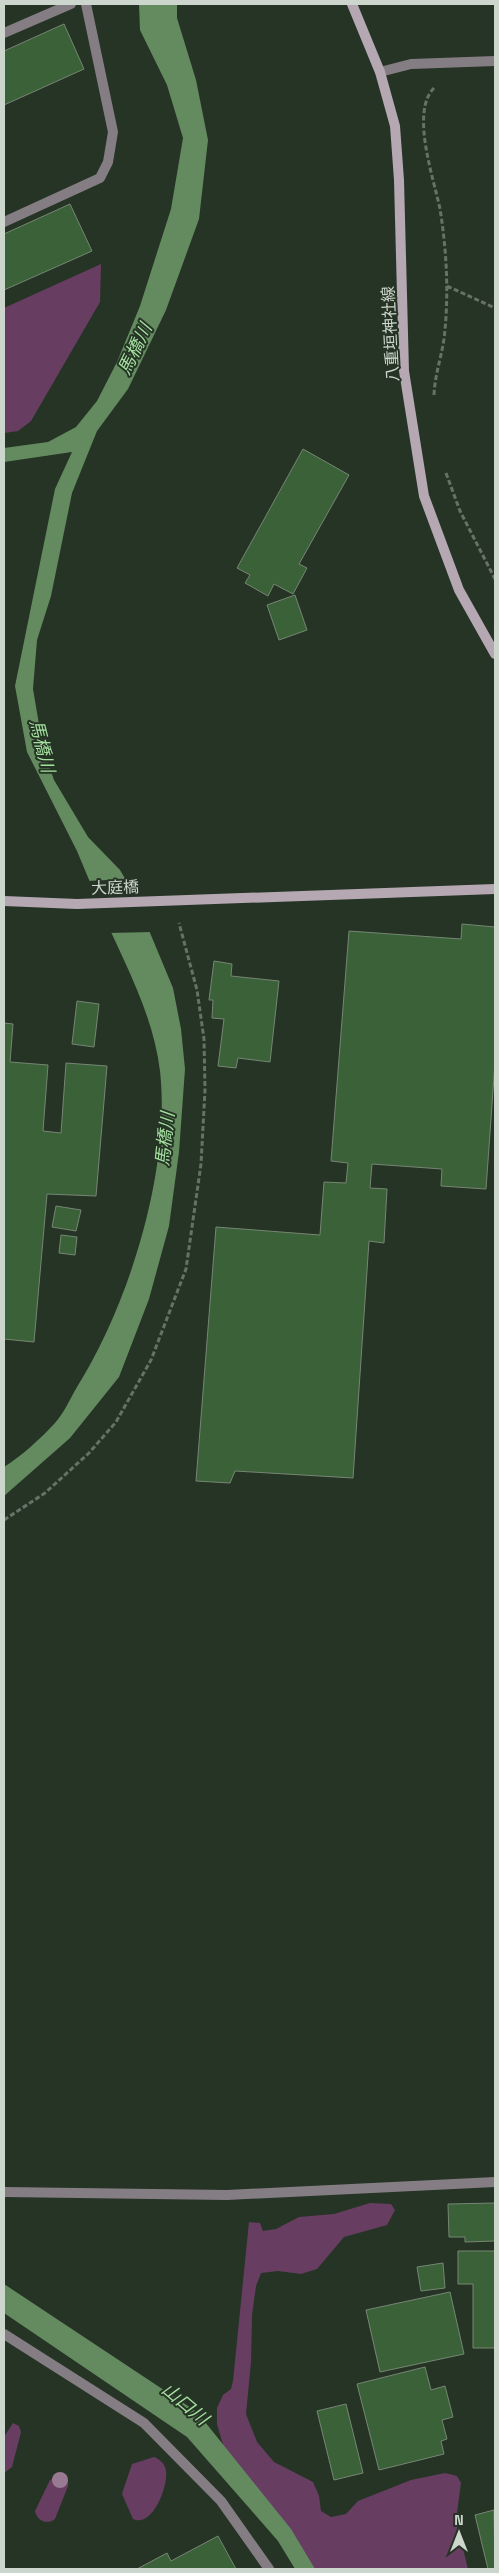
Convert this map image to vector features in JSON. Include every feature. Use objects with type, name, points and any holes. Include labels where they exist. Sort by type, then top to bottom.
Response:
[{"type":"main road","name":"八重垣神社線","points":[[352,4],[380,72],[395,126],[399,180],[404,371],[424,496],[459,590],[495,654]]},
{"type":"main road","name":"大庭橋","points":[[4,901],[77,904],[495,889]]},
{"type":"street","points":[[4,34],[71,4]]},
{"type":"street","points":[[4,222],[100,178],[105,171],[113,132],[86,4]]},
{"type":"street","points":[[380,72],[411,64],[495,61]]},
{"type":"street","points":[[4,2192],[227,2194],[495,2182]]},
{"type":"street","points":[[4,2334],[144,2423],[221,2501],[269,2569]]},
{"type":"path","points":[[435,403],[435,373],[444,341],[448,286],[440,212],[422,122],[430,92],[436,86]]},
{"type":"path","points":[[448,286],[495,308]]},
{"type":"path","points":[[446,472],[460,511],[495,579]]},
{"type":"path","points":[[4,1520],[45,1493],[89,1453],[116,1422],[151,1360],[186,1269],[201,1164],[205,1090],[204,1039],[197,990],[172,901]]},
{"type":"shaded area","points":[[101,264],[100,302],[31,421],[18,431],[4,433],[4,308]]},
{"type":"shaded area","points":[[370,2203],[391,2204],[395,2210],[387,2225],[344,2237],[317,2269],[301,2274],[278,2271],[261,2273],[256,2286],[252,2315],[251,2362],[246,2414],[257,2442],[274,2462],[313,2482],[319,2496],[321,2511],[331,2517],[346,2514],[358,2501],[411,2480],[445,2473],[457,2476],[461,2483],[456,2520],[468,2569],[311,2569],[226,2455],[217,2424],[217,2408],[223,2395],[231,2389],[233,2381],[249,2222],[260,2223],[263,2231],[276,2229],[299,2217],[334,2214]]},
{"type":"shaded area","points":[[13,2423],[19,2426],[21,2432],[12,2467],[4,2473],[4,2437]]},
{"type":"shaded area","points":[[154,2457],[161,2461],[165,2467],[166,2474],[163,2492],[159,2502],[147,2517],[140,2520],[133,2519],[122,2494],[132,2464]]},
{"type":"shaded area","points":[[60,2474],[68,2480],[68,2486],[55,2519],[49,2522],[40,2520],[35,2511],[50,2480]]},
{"type":"water","name":"馬橋川","points":[[139,4],[177,4],[177,18],[196,80],[208,140],[199,219],[166,310],[128,389],[97,431],[72,493],[51,596],[37,640],[33,689],[43,748],[54,780],[88,837],[120,870],[137,899],[97,899],[77,851],[27,752],[15,686],[55,489],[72,452],[4,462],[4,448],[48,442],[76,427],[97,401],[117,362],[140,306],[171,209],[183,138],[167,85],[140,30]]},
{"type":"water","name":"馬橋川","points":[[138,904],[173,988],[181,1029],[185,1069],[179,1152],[169,1226],[149,1299],[119,1377],[70,1438],[4,1496],[4,1467],[18,1458],[50,1429],[67,1406],[96,1354],[129,1277],[152,1193],[159,1150],[162,1110],[160,1071],[156,1049],[151,1028],[136,986],[99,905]]},
{"type":"water","points":[[4,2284],[197,2412],[291,2529],[315,2569],[295,2569],[278,2541],[187,2437],[4,2313]]},
{"type":"pier","points":[[128,879],[139,898],[95,900],[87,881]]},
{"type":"pier","points":[[141,903],[152,932],[108,933],[96,906]]},
{"type":"building","points":[[64,24],[84,69],[4,105],[4,51]]},
{"type":"building","points":[[70,204],[92,251],[4,290],[4,234]]},
{"type":"building","points":[[303,449],[349,475],[299,564],[307,568],[293,594],[274,584],[268,596],[245,583],[250,575],[237,568]]},
{"type":"building","points":[[295,595],[307,630],[279,640],[267,605]]},
{"type":"building","points":[[462,924],[495,927],[495,1062],[486,1189],[441,1186],[442,1169],[372,1164],[370,1188],[387,1189],[384,1243],[369,1241],[353,1478],[235,1471],[230,1483],[196,1481],[216,1227],[320,1235],[324,1182],[346,1183],[348,1163],[331,1161],[349,931],[461,939]]},
{"type":"building","points":[[214,961],[232,964],[231,976],[279,981],[270,1062],[238,1058],[236,1068],[218,1066],[224,1019],[212,1018],[213,1000],[209,1000]]},
{"type":"building","points":[[77,1001],[99,1004],[94,1047],[72,1044]]},
{"type":"building","points":[[4,1023],[13,1024],[10,1062],[48,1065],[43,1131],[61,1133],[66,1063],[107,1066],[96,1196],[47,1194],[34,1342],[4,1339]]},
{"type":"building","points":[[56,1206],[81,1210],[76,1231],[52,1227]]},
{"type":"building","points":[[61,1235],[77,1237],[75,1255],[59,1253]]},
{"type":"building","points":[[495,2203],[495,2241],[465,2242],[465,2237],[449,2237],[448,2204]]},
{"type":"building","points":[[458,2251],[495,2251],[495,2348],[473,2348],[473,2284],[458,2284]]},
{"type":"building","points":[[443,2263],[445,2288],[421,2291],[417,2267]]},
{"type":"building","points":[[450,2292],[464,2354],[380,2372],[366,2310]]},
{"type":"building","points":[[425,2367],[431,2390],[445,2386],[453,2417],[442,2420],[447,2439],[441,2441],[444,2454],[379,2470],[357,2384]]},
{"type":"building","points":[[346,2404],[363,2473],[334,2480],[317,2411]]},
{"type":"building","points":[[494,2510],[495,2569],[488,2569],[475,2515]]},
{"type":"building","points":[[218,2536],[236,2569],[137,2569],[167,2553],[171,2561]]},
{"type":"water label","name":"山口川","points":[[185,2404]]}]
